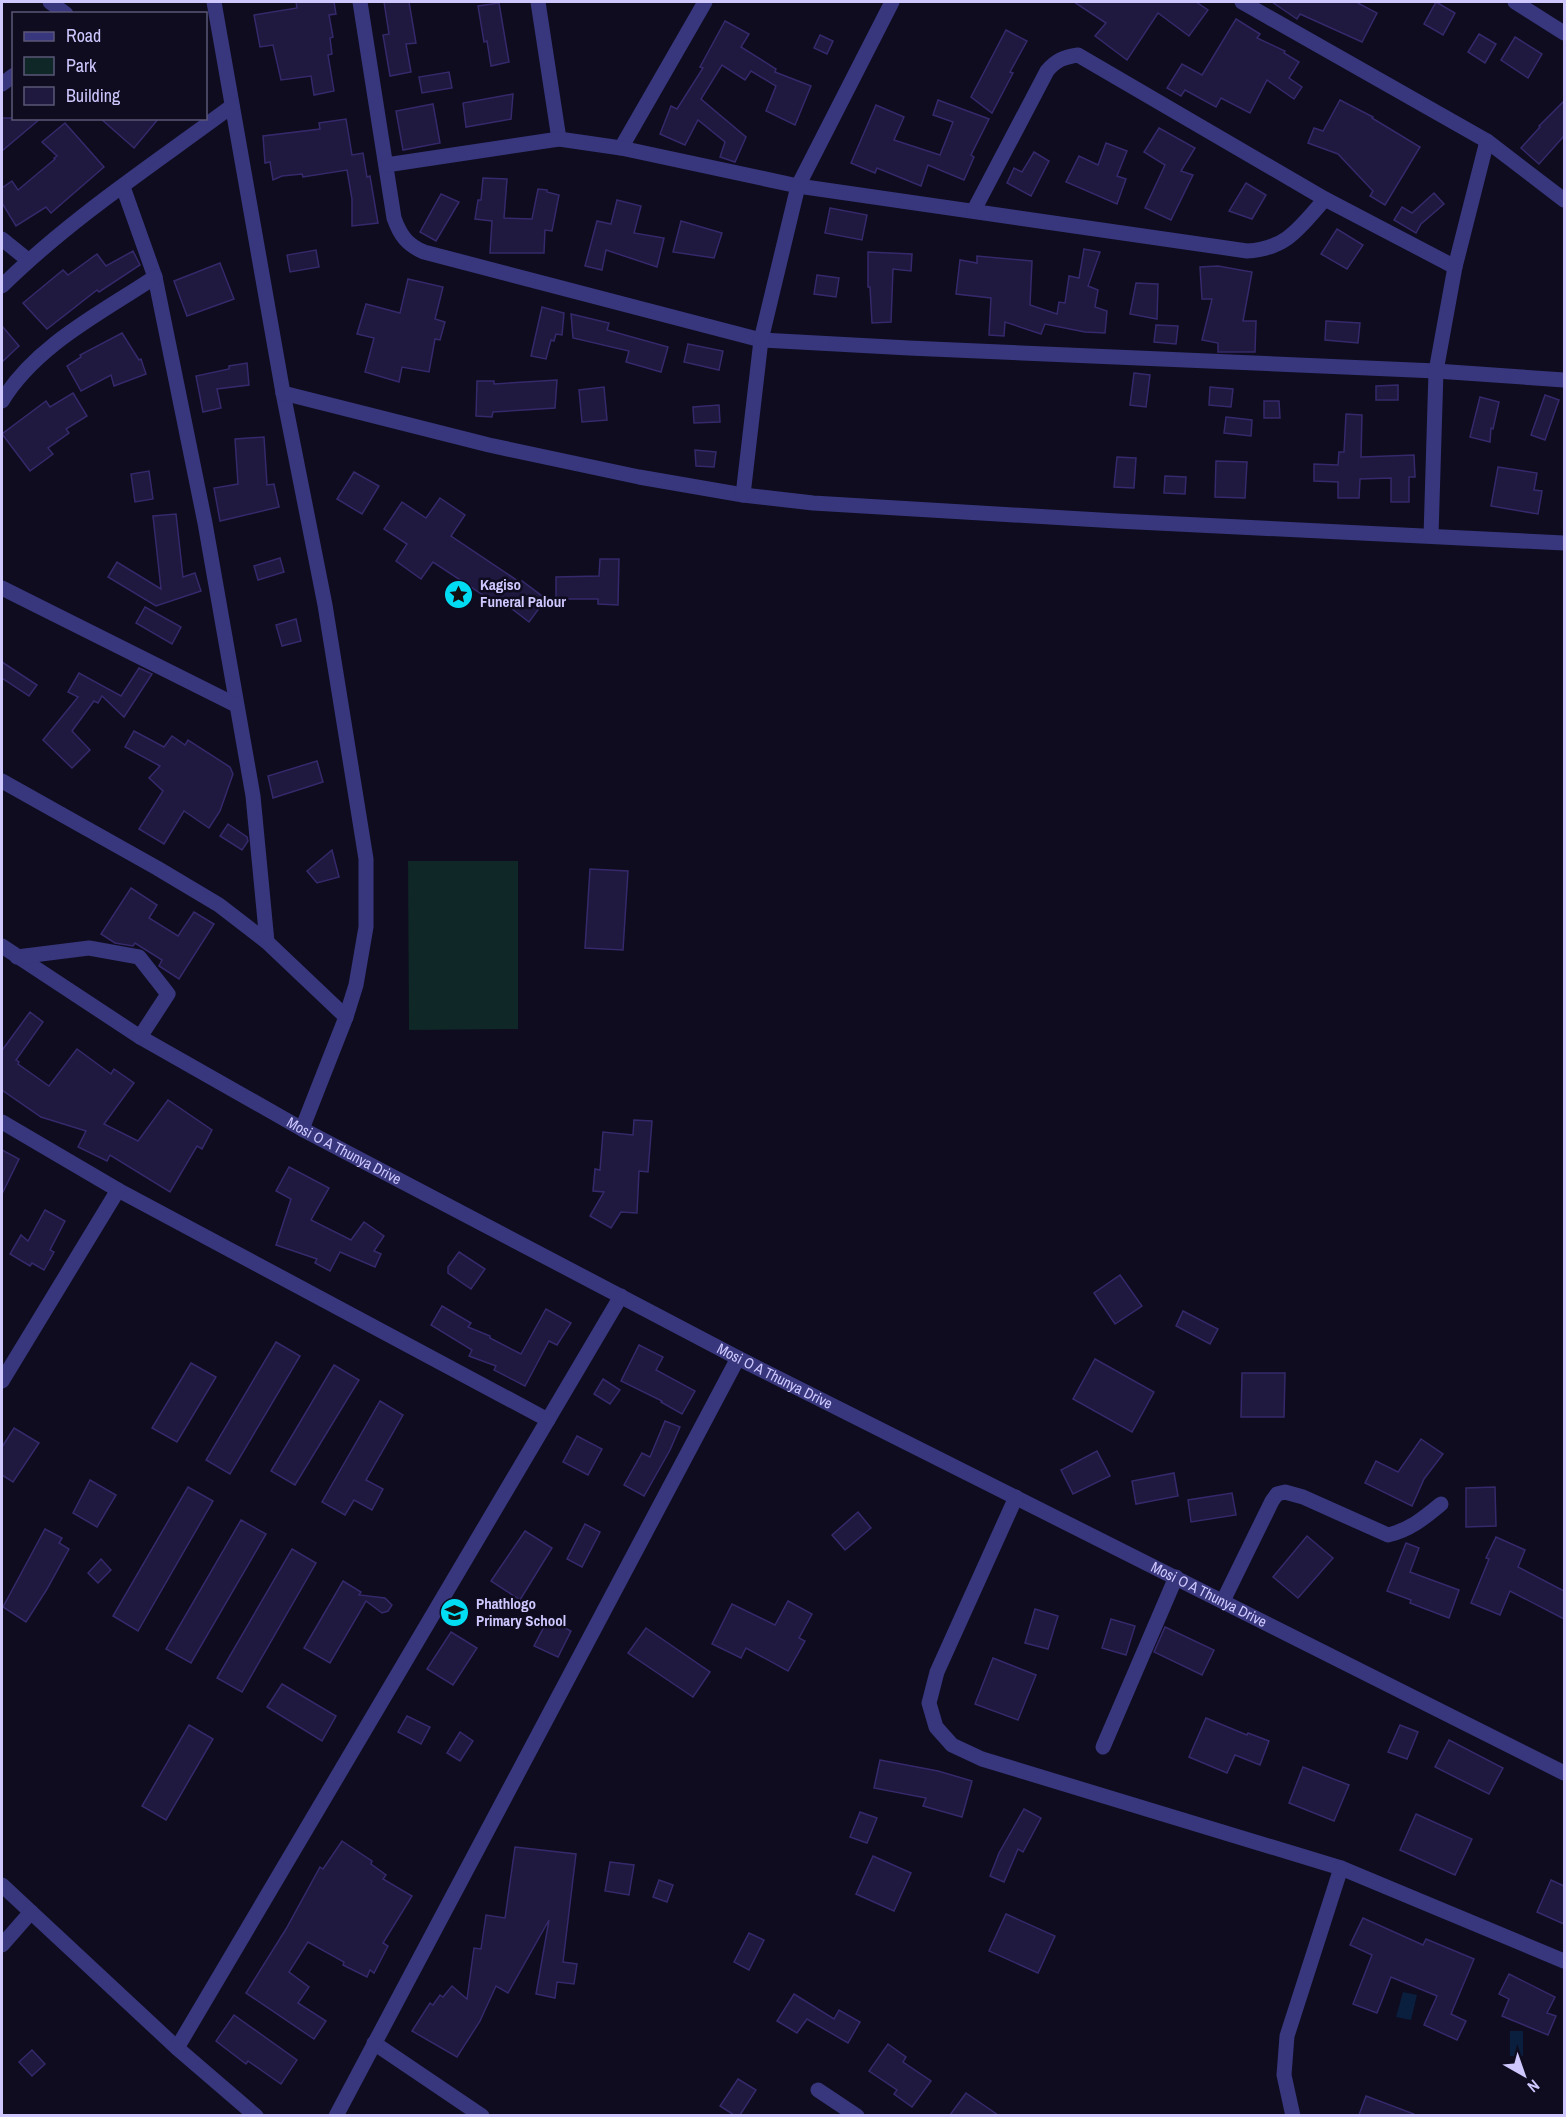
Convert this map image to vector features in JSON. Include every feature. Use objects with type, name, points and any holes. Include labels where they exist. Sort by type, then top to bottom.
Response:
[{"type":"street","points":[[214,2],[225,111],[325,605],[366,859],[366,927],[356,985],[346,1017],[302,1129]]},
{"type":"street","points":[[360,2],[394,218],[405,241],[413,247],[435,255],[761,340],[1436,371],[1564,380]]},
{"type":"street","points":[[538,2],[559,139]]},
{"type":"street","points":[[621,148],[705,2]]},
{"type":"street","points":[[743,495],[761,340],[798,186],[892,2]]},
{"type":"street","points":[[1242,2],[1487,141],[1564,200]]},
{"type":"street","points":[[1515,2],[1564,33]]},
{"type":"street","points":[[974,210],[1047,71],[1054,62],[1078,55],[1325,199],[1455,267]]},
{"type":"street","points":[[207,107],[225,111]]},
{"type":"street","points":[[2,285],[28,260],[225,111]]},
{"type":"street","points":[[386,165],[559,139],[621,148],[798,186],[1246,251],[1263,250],[1287,240],[1325,199]]},
{"type":"street","points":[[1431,536],[1436,371],[1455,267],[1487,141]]},
{"type":"street","points":[[123,186],[154,278],[205,523],[254,796],[267,942]]},
{"type":"street","points":[[2,239],[28,260]]},
{"type":"street","points":[[2,401],[10,387],[62,338],[154,278]]},
{"type":"street","points":[[283,393],[489,445],[639,477],[743,495],[813,503],[1106,521],[1564,543]]},
{"type":"street","points":[[2,588],[236,705]]},
{"type":"street","points":[[2,781],[219,905],[267,942],[346,1017]]},
{"type":"street","name":"Mosi O A Thunya Drive","points":[[2,946],[140,1037],[302,1129],[738,1358],[1564,1773]]},
{"type":"street","points":[[17,957],[89,948],[139,957],[168,994],[140,1037]]},
{"type":"street","points":[[2,1122],[118,1190],[548,1420]]},
{"type":"street","points":[[2,1381],[118,1190]]},
{"type":"street","points":[[177,2048],[621,1296]]},
{"type":"street","points":[[336,2115],[738,1358]]},
{"type":"street","points":[[1222,1601],[1277,1494],[1285,1492],[1303,1497],[1388,1535],[1402,1532],[1418,1523],[1441,1504]]},
{"type":"street","points":[[1016,1497],[937,1672],[929,1703],[936,1727],[952,1745],[982,1760],[1341,1868],[1564,1961]]},
{"type":"street","points":[[1103,1747],[1176,1577]]},
{"type":"street","points":[[1293,2115],[1284,2075],[1287,2036],[1341,1868]]},
{"type":"street","points":[[2,1885],[177,2048],[256,2115]]},
{"type":"street","points":[[2,1945],[31,1912]]},
{"type":"street","points":[[374,2043],[482,2115]]},
{"type":"street","points":[[818,2090],[856,2115]]},
{"type":"green space","points":[[408,861],[518,861],[518,1029],[409,1030]]},
{"type":"water","points":[[1403,1992],[1417,1995],[1411,2020],[1396,2017]]},
{"type":"water","points":[[1510,2031],[1523,2031],[1523,2056],[1510,2056]]},
{"type":"building","points":[[296,2],[334,2],[336,14],[329,15],[333,37],[330,38],[332,54],[328,55],[334,91],[314,95],[311,76],[281,80],[273,45],[260,47],[254,15],[297,8]]},
{"type":"building","points":[[384,2],[409,2],[416,43],[406,44],[411,72],[390,76],[383,35],[389,34]]},
{"type":"building","points":[[1074,2],[1196,2],[1208,10],[1189,36],[1158,13],[1127,60],[1095,36],[1106,23]]},
{"type":"building","points":[[1272,2],[1356,2],[1377,13],[1362,42],[1300,14],[1297,19]]},
{"type":"building","points":[[1436,2],[1455,13],[1443,35],[1424,24]]},
{"type":"building","points":[[499,3],[509,62],[491,66],[478,6]]},
{"type":"building","points":[[1236,19],[1260,34],[1257,38],[1285,51],[1284,53],[1299,62],[1289,78],[1302,87],[1294,99],[1267,80],[1250,113],[1221,98],[1216,107],[1185,90],[1181,96],[1167,88],[1182,64],[1202,75]]},
{"type":"building","points":[[725,21],[749,34],[741,47],[776,69],[775,72],[811,86],[795,125],[766,111],[776,86],[751,71],[745,80],[722,65],[701,99],[746,137],[735,162],[720,157],[725,142],[698,120],[685,145],[660,134],[671,106],[677,109],[703,68],[700,67]]},
{"type":"building","points":[[1006,30],[1027,41],[992,113],[971,97]]},
{"type":"building","points":[[1479,34],[1496,44],[1485,63],[1468,52]]},
{"type":"building","points":[[820,35],[833,41],[827,54],[814,48]]},
{"type":"building","points":[[1515,37],[1542,54],[1528,78],[1501,60]]},
{"type":"building","points":[[449,72],[452,88],[422,93],[419,77]]},
{"type":"building","points":[[513,94],[511,119],[466,127],[463,103]]},
{"type":"building","points":[[938,100],[989,119],[971,155],[974,157],[964,180],[928,165],[921,186],[877,168],[875,173],[851,163],[876,105],[904,117],[894,140],[940,155],[953,122],[933,115]]},
{"type":"building","points":[[1340,100],[1373,117],[1420,147],[1385,205],[1370,196],[1373,191],[1338,154],[1308,143],[1314,128],[1323,131]]},
{"type":"building","points":[[1564,101],[1564,136],[1539,164],[1521,148]]},
{"type":"building","points":[[433,104],[440,143],[403,150],[396,111]]},
{"type":"building","points":[[2,118],[39,120],[2,151]]},
{"type":"building","points":[[346,119],[352,155],[363,153],[367,177],[370,176],[378,223],[352,226],[352,199],[347,170],[303,177],[302,174],[282,176],[273,180],[270,162],[265,163],[263,136],[320,129],[319,123]]},
{"type":"building","points":[[102,120],[157,120],[134,148]]},
{"type":"building","points":[[65,123],[104,167],[51,213],[46,207],[16,226],[2,203],[2,188],[12,181],[18,190],[55,159],[57,156],[42,142]]},
{"type":"building","points":[[1159,128],[1195,148],[1181,171],[1193,175],[1171,220],[1145,208],[1165,165],[1144,152]]},
{"type":"building","points":[[1106,143],[1127,151],[1117,176],[1126,179],[1117,204],[1066,182],[1079,156],[1098,165]]},
{"type":"building","points":[[1034,152],[1049,161],[1031,196],[1007,183],[1014,168],[1022,172]]},
{"type":"building","points":[[483,178],[507,179],[504,218],[532,219],[538,189],[559,195],[552,231],[545,230],[544,253],[490,253],[492,221],[475,219],[478,200],[481,200]]},
{"type":"building","points":[[1246,183],[1266,195],[1252,219],[1229,211]]},
{"type":"building","points":[[1434,193],[1444,204],[1421,224],[1416,233],[1394,220],[1402,207],[1412,213]]},
{"type":"building","points":[[441,194],[459,202],[436,241],[420,232]]},
{"type":"building","points":[[617,200],[641,206],[634,233],[664,238],[657,267],[606,250],[602,270],[585,266],[597,221],[611,224]]},
{"type":"building","points":[[830,208],[867,215],[862,240],[825,233]]},
{"type":"building","points":[[681,221],[722,233],[714,258],[673,252]]},
{"type":"building","points":[[1337,229],[1363,245],[1347,269],[1321,254]]},
{"type":"building","points":[[1084,249],[1100,252],[1088,286],[1098,290],[1095,307],[1107,311],[1105,333],[1085,332],[1045,324],[1041,334],[1005,322],[1004,336],[989,335],[991,298],[956,294],[960,260],[977,263],[977,256],[1032,261],[1030,305],[1057,314],[1059,302],[1065,303],[1069,276],[1079,278]]},
{"type":"building","points":[[316,250],[319,267],[290,272],[287,255]]},
{"type":"building","points":[[133,251],[140,265],[99,292],[97,290],[47,329],[23,303],[63,270],[68,275],[97,254],[106,266]]},
{"type":"building","points":[[868,252],[912,254],[911,271],[893,269],[891,322],[872,323],[870,287],[868,287]]},
{"type":"building","points":[[220,263],[234,299],[187,316],[174,281]]},
{"type":"building","points":[[1218,266],[1252,272],[1243,321],[1256,321],[1255,352],[1218,352],[1218,343],[1202,340],[1212,299],[1202,299],[1200,267]]},
{"type":"building","points":[[817,275],[839,278],[836,297],[814,294]]},
{"type":"building","points":[[408,279],[443,287],[435,319],[445,322],[440,340],[435,339],[429,372],[402,367],[399,382],[365,372],[374,338],[357,334],[366,304],[400,313]]},
{"type":"building","points":[[1136,283],[1158,284],[1157,319],[1130,314]]},
{"type":"building","points":[[542,307],[564,313],[562,335],[556,334],[554,341],[551,340],[546,359],[531,356]]},
{"type":"building","points":[[571,314],[609,323],[607,330],[668,347],[661,372],[626,362],[629,351],[573,338]]},
{"type":"building","points":[[1326,321],[1360,323],[1358,343],[1325,340]]},
{"type":"building","points":[[1156,325],[1178,326],[1176,344],[1154,342]]},
{"type":"building","points":[[2,326],[19,346],[2,362]]},
{"type":"building","points":[[122,333],[139,360],[141,359],[146,374],[114,386],[111,375],[81,391],[67,366],[81,357],[80,355]]},
{"type":"building","points":[[688,344],[723,351],[719,370],[684,362]]},
{"type":"building","points":[[247,363],[249,385],[217,389],[221,408],[203,412],[196,376]]},
{"type":"building","points":[[1134,373],[1150,375],[1146,407],[1130,405]]},
{"type":"building","points":[[557,380],[555,408],[493,412],[492,417],[476,416],[477,381],[494,381],[494,384]]},
{"type":"building","points":[[1398,385],[1398,400],[1376,400],[1376,386]]},
{"type":"building","points":[[604,387],[607,420],[582,422],[579,390]]},
{"type":"building","points":[[1210,387],[1233,389],[1231,407],[1209,405]]},
{"type":"building","points":[[73,393],[87,416],[66,429],[69,433],[48,448],[53,454],[30,471],[2,434],[46,401],[50,407]]},
{"type":"building","points":[[1545,395],[1559,400],[1545,440],[1531,435]]},
{"type":"building","points":[[1480,397],[1499,402],[1493,429],[1491,428],[1490,442],[1470,437]]},
{"type":"building","points":[[1264,401],[1279,401],[1280,418],[1264,418]]},
{"type":"building","points":[[719,405],[720,422],[694,423],[693,407]]},
{"type":"building","points":[[1346,414],[1362,415],[1361,457],[1414,455],[1415,477],[1409,477],[1409,502],[1391,502],[1391,478],[1360,479],[1359,498],[1338,498],[1338,482],[1314,481],[1314,464],[1338,465],[1339,452],[1344,452]]},
{"type":"building","points":[[1226,417],[1252,420],[1251,436],[1224,433]]},
{"type":"building","points":[[264,437],[267,485],[274,484],[279,507],[220,521],[214,488],[238,484],[235,439]]},
{"type":"building","points":[[695,450],[716,452],[714,467],[696,466]]},
{"type":"building","points":[[1117,457],[1136,458],[1134,488],[1114,487]]},
{"type":"building","points":[[1216,461],[1247,462],[1245,498],[1215,497]]},
{"type":"building","points":[[1498,467],[1537,473],[1534,490],[1542,491],[1538,514],[1491,506]]},
{"type":"building","points":[[149,471],[153,499],[135,502],[131,474]]},
{"type":"building","points":[[354,472],[379,486],[362,514],[337,499]]},
{"type":"building","points":[[1165,476],[1186,477],[1185,494],[1164,493]]},
{"type":"building","points":[[440,498],[465,515],[451,536],[546,599],[529,622],[498,598],[495,603],[433,562],[421,579],[396,561],[407,544],[384,529],[402,502],[426,518]]},
{"type":"building","points":[[176,514],[183,577],[195,573],[201,591],[156,606],[108,577],[117,562],[161,589],[153,516]]},
{"type":"building","points":[[280,558],[284,572],[258,580],[254,566]]},
{"type":"building","points":[[600,559],[619,559],[618,605],[598,604],[598,599],[556,599],[556,577],[599,576]]},
{"type":"building","points":[[145,607],[181,627],[172,644],[136,623]]},
{"type":"building","points":[[296,619],[301,641],[282,646],[276,625]]},
{"type":"building","points":[[2,662],[37,685],[29,696],[2,678]]},
{"type":"building","points":[[139,668],[152,674],[124,717],[102,696],[98,703],[94,701],[72,731],[90,750],[72,768],[43,740],[78,697],[68,692],[79,673],[121,696]]},
{"type":"building","points":[[134,731],[164,747],[172,736],[185,745],[188,740],[230,767],[233,774],[220,811],[209,828],[184,811],[164,844],[139,829],[163,791],[149,778],[160,766],[125,747]]},
{"type":"building","points":[[317,761],[323,782],[273,798],[268,776]]},
{"type":"building","points":[[228,824],[247,837],[248,841],[242,850],[220,836]]},
{"type":"building","points":[[332,850],[339,877],[317,883],[307,871]]},
{"type":"building","points":[[590,869],[628,871],[623,950],[585,948]]},
{"type":"building","points":[[131,888],[157,905],[149,918],[178,936],[194,912],[214,924],[179,979],[159,966],[162,960],[135,943],[133,946],[115,943],[101,934]]},
{"type":"building","points":[[30,1012],[43,1022],[16,1060],[18,1064],[49,1086],[77,1049],[111,1074],[114,1069],[134,1083],[104,1124],[138,1141],[168,1100],[212,1130],[202,1149],[197,1146],[170,1192],[110,1155],[107,1161],[78,1147],[86,1131],[41,1117],[2,1090],[2,1048]]},
{"type":"building","points":[[634,1120],[652,1121],[648,1172],[639,1171],[637,1213],[621,1212],[611,1228],[590,1216],[604,1192],[593,1191],[595,1169],[600,1170],[603,1132],[633,1135]]},
{"type":"building","points":[[2,1150],[19,1159],[2,1194]]},
{"type":"building","points":[[289,1167],[329,1188],[311,1220],[351,1240],[364,1222],[384,1236],[374,1251],[381,1254],[375,1267],[340,1252],[330,1271],[315,1263],[317,1259],[276,1245],[291,1199],[276,1191]]},
{"type":"building","points":[[45,1210],[65,1221],[50,1250],[54,1252],[44,1270],[32,1263],[30,1266],[10,1254],[21,1235],[28,1241]]},
{"type":"building","points":[[459,1252],[485,1269],[471,1289],[448,1273],[448,1267]]},
{"type":"building","points":[[1120,1275],[1142,1306],[1115,1324],[1094,1293]]},
{"type":"building","points":[[442,1306],[471,1323],[468,1327],[490,1336],[521,1354],[546,1309],[571,1323],[557,1345],[549,1341],[525,1386],[494,1370],[496,1366],[469,1356],[472,1350],[431,1325]]},
{"type":"building","points":[[1183,1311],[1218,1329],[1210,1344],[1176,1326]]},
{"type":"building","points":[[276,1342],[300,1356],[230,1474],[206,1460]]},
{"type":"building","points":[[639,1345],[663,1357],[656,1370],[695,1391],[682,1414],[662,1401],[621,1381]]},
{"type":"building","points":[[1095,1359],[1154,1392],[1132,1432],[1073,1399]]},
{"type":"building","points":[[191,1363],[216,1377],[177,1442],[152,1428]]},
{"type":"building","points":[[334,1365],[359,1380],[295,1485],[271,1471]]},
{"type":"building","points":[[1242,1373],[1285,1373],[1284,1417],[1241,1417]]},
{"type":"building","points":[[603,1379],[620,1390],[610,1404],[594,1394]]},
{"type":"building","points":[[380,1401],[403,1415],[366,1480],[383,1489],[372,1510],[354,1500],[345,1515],[322,1502]]},
{"type":"building","points":[[665,1421],[680,1427],[644,1496],[624,1485],[642,1453],[650,1457]]},
{"type":"building","points":[[14,1428],[39,1443],[13,1482],[2,1475],[2,1447]]},
{"type":"building","points":[[577,1436],[602,1449],[588,1475],[563,1462]]},
{"type":"building","points":[[1421,1439],[1443,1454],[1424,1479],[1412,1506],[1365,1483],[1376,1461],[1398,1472]]},
{"type":"building","points":[[1097,1451],[1110,1476],[1073,1494],[1061,1470]]},
{"type":"building","points":[[1174,1473],[1178,1496],[1136,1504],[1132,1481]]},
{"type":"building","points":[[90,1480],[116,1495],[97,1527],[73,1513]]},
{"type":"building","points":[[188,1487],[213,1501],[138,1631],[113,1616]]},
{"type":"building","points":[[1495,1487],[1496,1526],[1466,1527],[1466,1488]]},
{"type":"building","points":[[1232,1493],[1236,1515],[1191,1522],[1188,1500]]},
{"type":"building","points":[[858,1512],[871,1528],[845,1550],[832,1535]]},
{"type":"building","points":[[241,1520],[266,1534],[191,1663],[166,1649]]},
{"type":"building","points":[[585,1524],[600,1532],[582,1567],[567,1559]]},
{"type":"building","points":[[45,1529],[62,1538],[59,1543],[69,1549],[26,1622],[3,1607]]},
{"type":"building","points":[[525,1531],[552,1548],[520,1600],[491,1581]]},
{"type":"building","points":[[1307,1536],[1333,1558],[1298,1598],[1273,1577]]},
{"type":"building","points":[[1496,1537],[1525,1550],[1518,1567],[1564,1591],[1564,1619],[1510,1591],[1500,1615],[1471,1603],[1489,1559],[1486,1558]]},
{"type":"building","points":[[1406,1543],[1419,1548],[1410,1572],[1459,1590],[1449,1618],[1410,1603],[1411,1600],[1387,1591]]},
{"type":"building","points":[[292,1549],[316,1563],[242,1692],[217,1678]]},
{"type":"building","points":[[101,1559],[111,1570],[98,1583],[88,1573]]},
{"type":"building","points":[[343,1581],[361,1592],[359,1595],[385,1598],[392,1605],[388,1611],[382,1613],[366,1601],[330,1663],[304,1648]]},
{"type":"building","points":[[788,1601],[812,1614],[799,1638],[805,1641],[788,1671],[746,1648],[741,1658],[712,1644],[732,1604],[775,1625]]},
{"type":"building","points":[[1035,1609],[1058,1616],[1048,1649],[1025,1643]]},
{"type":"building","points":[[548,1619],[571,1631],[558,1657],[534,1646]]},
{"type":"building","points":[[1111,1619],[1135,1626],[1126,1655],[1102,1648]]},
{"type":"building","points":[[1165,1627],[1214,1650],[1202,1675],[1154,1652]]},
{"type":"building","points":[[646,1628],[710,1672],[693,1697],[628,1653]]},
{"type":"building","points":[[451,1632],[477,1648],[453,1685],[427,1669]]},
{"type":"building","points":[[993,1658],[1036,1675],[1018,1720],[975,1704]]},
{"type":"building","points":[[282,1684],[336,1716],[322,1741],[267,1707]]},
{"type":"building","points":[[407,1716],[430,1727],[421,1744],[398,1732]]},
{"type":"building","points":[[1206,1718],[1247,1735],[1248,1733],[1269,1741],[1260,1765],[1235,1755],[1227,1773],[1189,1757]]},
{"type":"building","points":[[189,1725],[213,1739],[166,1820],[142,1806]]},
{"type":"building","points":[[1400,1725],[1418,1732],[1407,1759],[1388,1752]]},
{"type":"building","points":[[460,1732],[473,1741],[460,1761],[447,1753]]},
{"type":"building","points":[[1449,1740],[1503,1768],[1489,1794],[1435,1767]]},
{"type":"building","points":[[880,1760],[938,1771],[972,1781],[962,1817],[923,1806],[926,1798],[874,1788]]},
{"type":"building","points":[[1303,1767],[1349,1785],[1334,1821],[1289,1803]]},
{"type":"building","points":[[1024,1809],[1041,1818],[1023,1852],[1018,1849],[1004,1882],[990,1876],[999,1853]]},
{"type":"building","points":[[860,1812],[877,1818],[867,1843],[850,1837]]},
{"type":"building","points":[[1416,1814],[1472,1839],[1455,1875],[1400,1850]]},
{"type":"building","points":[[342,1841],[372,1861],[371,1864],[386,1875],[383,1879],[412,1896],[383,1943],[388,1946],[374,1973],[370,1970],[367,1977],[343,1965],[344,1962],[308,1942],[289,1972],[309,1987],[298,2003],[326,2021],[314,2039],[246,1993],[286,1929],[320,1867],[323,1869]]},
{"type":"building","points":[[515,1847],[576,1854],[563,1962],[577,1964],[574,1984],[557,1982],[555,1998],[536,1994],[549,1920],[508,1993],[496,1986],[480,2021],[457,2057],[412,2031],[430,2003],[433,2005],[440,1995],[443,1997],[452,1986],[467,1999],[474,1948],[481,1949],[486,1915],[505,1918]]},
{"type":"building","points":[[873,1856],[911,1873],[894,1911],[856,1894]]},
{"type":"building","points":[[610,1862],[634,1865],[629,1895],[605,1891]]},
{"type":"building","points":[[659,1880],[673,1885],[667,1902],[653,1897]]},
{"type":"building","points":[[1551,1880],[1564,1886],[1564,1924],[1537,1912]]},
{"type":"building","points":[[1006,1914],[1055,1936],[1038,1973],[989,1951]]},
{"type":"building","points":[[1363,1918],[1423,1945],[1426,1939],[1474,1959],[1451,2014],[1466,2021],[1457,2040],[1424,2025],[1437,1996],[1391,1977],[1377,2013],[1353,2004],[1372,1955],[1350,1945]]},
{"type":"building","points":[[749,1933],[764,1940],[749,1970],[734,1962]]},
{"type":"building","points":[[1509,1974],[1555,1997],[1547,2013],[1556,2016],[1548,2035],[1502,2016],[1509,1999],[1499,1994]]},
{"type":"building","points":[[794,1994],[834,2019],[839,2010],[860,2022],[848,2043],[807,2019],[797,2033],[777,2021]]},
{"type":"building","points":[[234,2015],[297,2060],[281,2084],[248,2061],[246,2064],[216,2041]]},
{"type":"building","points":[[888,2044],[906,2057],[903,2062],[931,2081],[912,2107],[894,2094],[897,2090],[869,2071]]},
{"type":"building","points":[[32,2050],[45,2064],[32,2076],[19,2062]]},
{"type":"building","points":[[738,2079],[756,2090],[740,2115],[734,2115],[720,2106]]},
{"type":"building","points":[[966,2093],[998,2115],[950,2115]]},
{"type":"building","points":[[1366,2096],[1414,2114],[1414,2115],[1359,2115]]},
{"type":"place","name":"Kagiso Funeral Palour","points":[[459,594]]},
{"type":"place","name":"Phathlogo Primary School","points":[[455,1613]]}]
